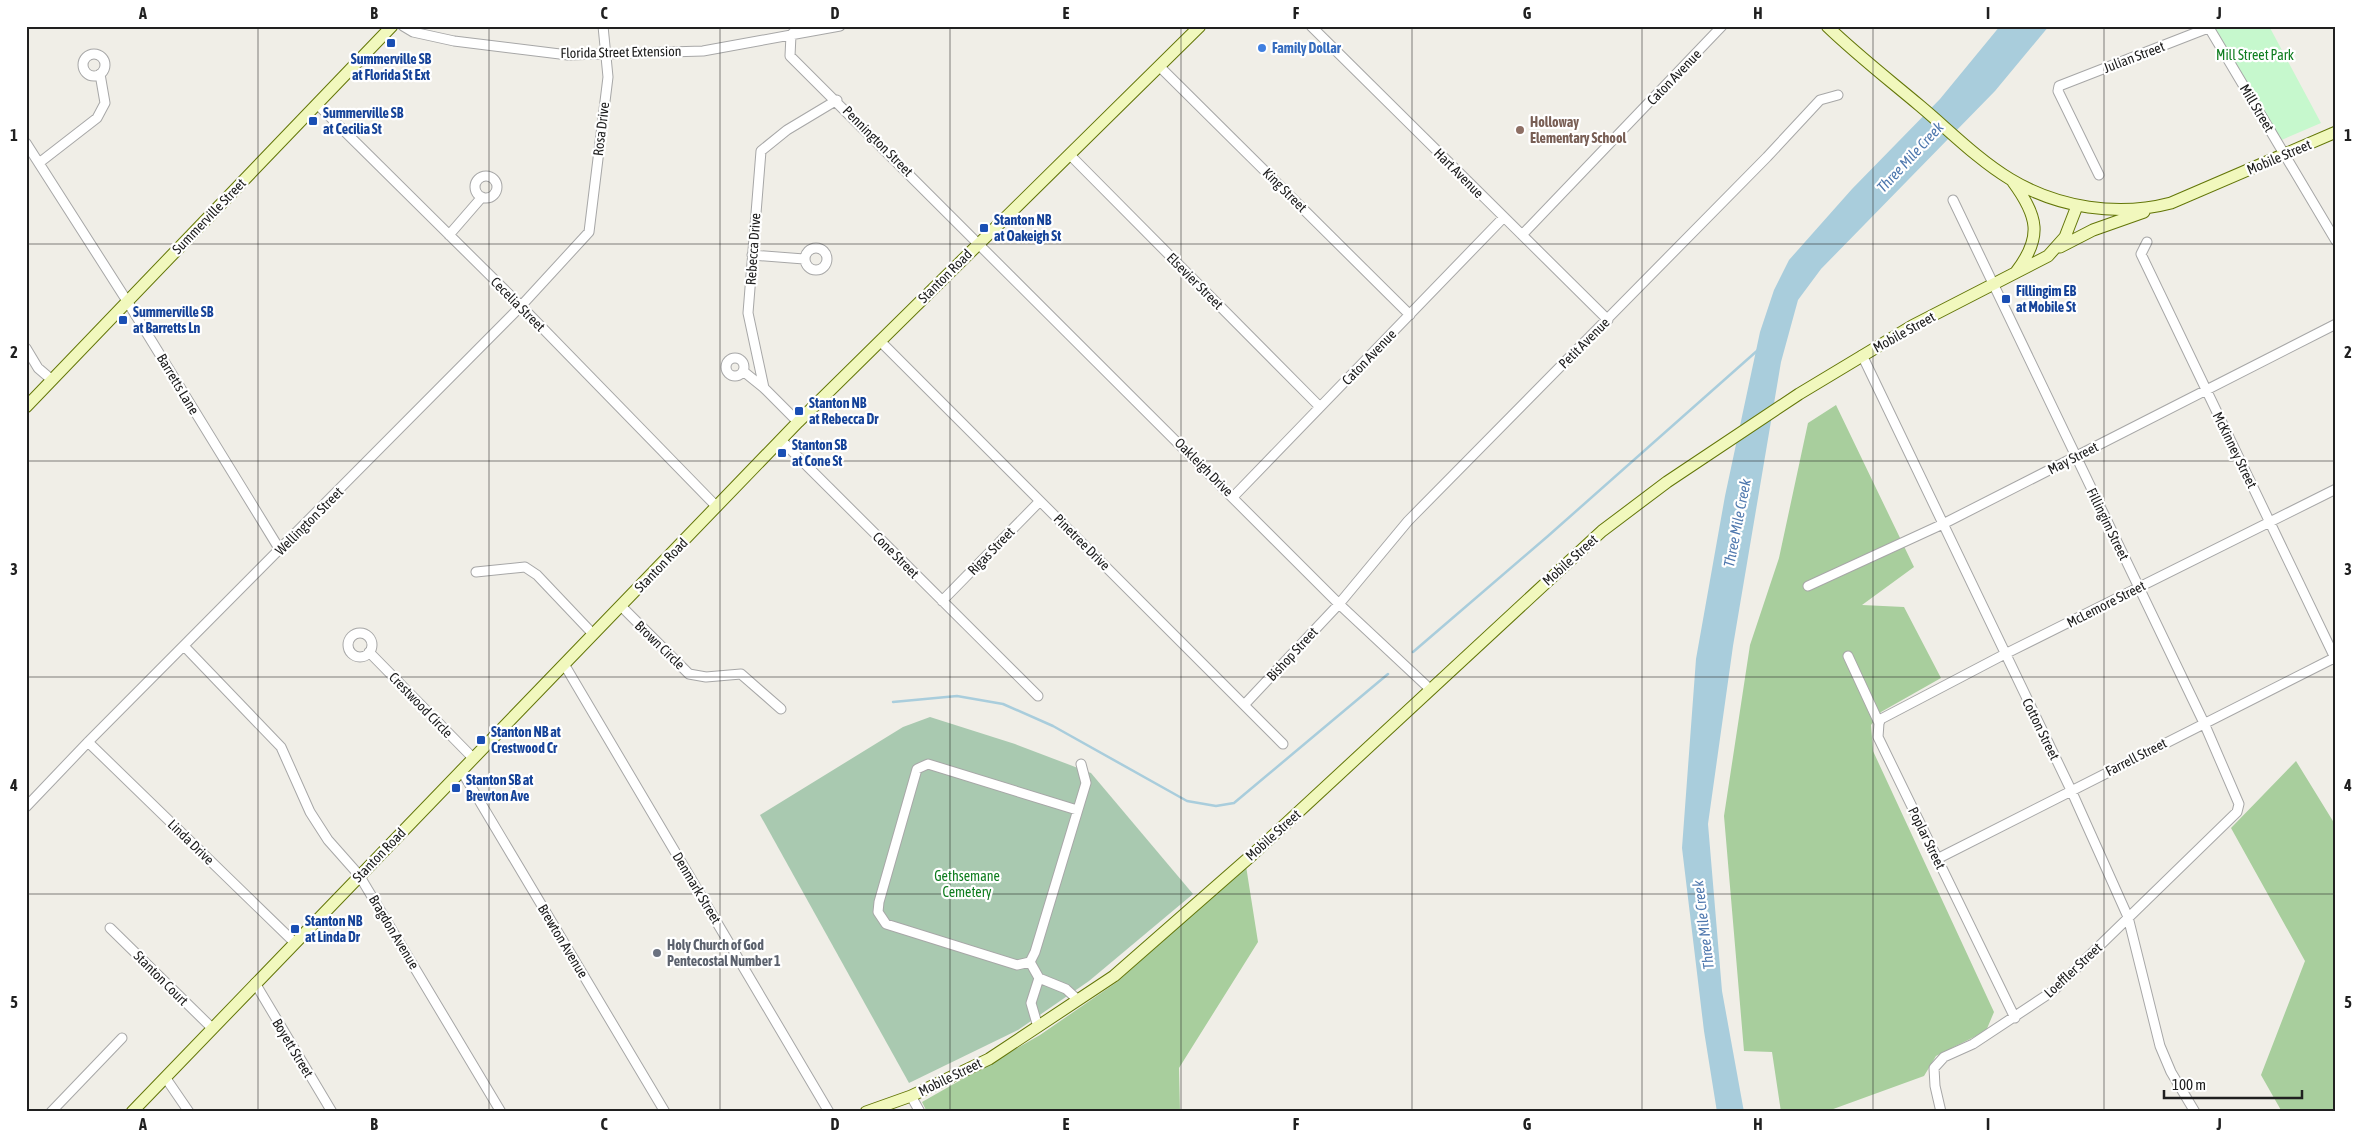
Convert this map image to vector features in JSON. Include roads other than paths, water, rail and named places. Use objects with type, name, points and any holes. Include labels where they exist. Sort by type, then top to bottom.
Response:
[{"type":"street","name":"Summerville Street","points":[[26,407],[392,26]]},
{"type":"street","name":"Florida Street Extension","points":[[403,26],[413,32],[454,41],[568,55],[703,51],[840,26]]},
{"type":"street","name":"Rosa Drive","points":[[589,232],[608,77],[603,26]]},
{"type":"street","points":[[791,35],[800,26]]},
{"type":"street","name":"Stanton Road","points":[[132,1112],[294,942],[798,422],[1200,26]]},
{"type":"street","name":"Hart Avenue","points":[[1311,26],[1608,320]]},
{"type":"street","name":"Caton Avenue","points":[[1522,235],[1722,26]]},
{"type":"street","points":[[1827,26],[1979,156],[2010,179],[2029,189],[2078,206]]},
{"type":"street","name":"Julian Street","points":[[2099,175],[2058,91],[2059,86],[2208,27]]},
{"type":"street","name":"Mill Street","points":[[2208,27],[2336,241]]},
{"type":"street","name":"Pennington Street","points":[[791,35],[790,56],[837,100],[979,243]]},
{"type":"street","name":"King Street","points":[[1160,67],[1410,315]]},
{"type":"street","points":[[39,163],[97,118],[105,103],[100,74]]},
{"type":"street","name":"Petit Avenue","points":[[1339,604],[1408,521],[1608,320],[1820,100],[1838,95]]},
{"type":"street","name":"Rebecca Drive","points":[[764,388],[748,313],[760,151],[787,130],[837,100]]},
{"type":"street","name":"Cecelia Street","points":[[317,104],[521,306],[717,507]]},
{"type":"street","name":"Mobile Street","points":[[866,1112],[911,1096],[989,1059],[1114,976],[1245,861],[1602,531],[1667,482],[1799,394],[1862,355],[1912,326],[2036,264],[2056,249],[2065,238],[2078,206],[2098,209],[2151,208],[2171,204],[2336,132]]},
{"type":"street","name":"Barretts Lane","points":[[26,143],[127,301],[280,550]]},
{"type":"street","name":"Elsevier Street","points":[[1070,155],[1320,407]]},
{"type":"street","points":[[2010,179],[2028,201],[2034,217],[2035,228],[2033,243],[2025,260],[2013,275]]},
{"type":"street","points":[[449,235],[482,197]]},
{"type":"street","name":"Fillingim Street","points":[[1953,200],[2204,723],[2239,804],[2237,812],[2207,841]]},
{"type":"street","points":[[2056,249],[2093,230],[2151,208]]},
{"type":"street","name":"Caton Avenue","points":[[1234,496],[1504,218]]},
{"type":"street","name":"Wellington Street","points":[[26,807],[88,742],[521,306],[589,232]]},
{"type":"street","name":"McKinney Street","points":[[2148,242],[2141,254],[2335,658]]},
{"type":"street","name":"Oakleigh Drive","points":[[979,243],[1234,496],[1339,604],[1431,690]]},
{"type":"street","points":[[752,255],[804,259]]},
{"type":"street","name":"May Street","points":[[1808,586],[1943,524],[2336,324]]},
{"type":"street","name":"Pinetree Drive","points":[[880,341],[1283,744]]},
{"type":"street","points":[[26,348],[38,368],[52,380]]},
{"type":"street","name":"Cotton Street","points":[[1862,355],[2071,790],[2128,917],[2160,1046],[2171,1072],[2195,1112]]},
{"type":"street","points":[[743,371],[764,388],[798,422]]},
{"type":"street","name":"Cone Street","points":[[781,440],[1038,696]]},
{"type":"street","name":"McLemore Street","points":[[1879,723],[1881,719],[2006,654],[2336,489]]},
{"type":"street","name":"Rigas Street","points":[[942,601],[1040,501]]},
{"type":"street","points":[[476,572],[525,567],[537,576],[594,634]]},
{"type":"street","name":"Bishop Street","points":[[1245,704],[1339,604]]},
{"type":"street","name":"Brown Circle","points":[[621,606],[689,674],[706,677],[741,674],[781,709]]},
{"type":"street","name":"Bragdon Avenue","points":[[184,646],[281,747],[310,812],[328,840],[359,875],[501,1112]]},
{"type":"street","name":"Crestwood Circle","points":[[369,652],[473,758]]},
{"type":"street","name":"Poplar Street","points":[[1848,656],[1879,723],[1878,737],[2015,1018]]},
{"type":"street","name":"Farrell Street","points":[[1937,859],[2335,658]]},
{"type":"street","name":"Denmark Street","points":[[564,664],[829,1112]]},
{"type":"street","name":"Linda Drive","points":[[88,742],[294,942]]},
{"type":"street","points":[[1030,962],[1017,965],[886,924],[878,912],[879,902],[917,769],[928,764],[1077,810]]},
{"type":"street","points":[[1030,962],[1035,952],[1086,783],[1081,764]]},
{"type":"street","name":"Brewton Avenue","points":[[461,770],[665,1112]]},
{"type":"street","name":"Loeffler Street","points":[[1941,1112],[1935,1086],[1934,1068],[1944,1057],[1973,1044],[2015,1018],[2053,991],[2207,841]]},
{"type":"street","name":"Stanton Court","points":[[110,928],[212,1028]]},
{"type":"street","points":[[1030,962],[1039,978],[1066,989],[1078,1000]]},
{"type":"street","points":[[1038,1027],[1031,1003],[1039,978]]},
{"type":"street","name":"Boyett Street","points":[[255,983],[332,1112]]},
{"type":"street","points":[[51,1112],[122,1038]]},
{"type":"street","points":[[165,1077],[189,1112]]},
{"type":"street","points":[[911,1096],[920,1112]]},
{"type":"water","name":"Three Mile Creek","points":[[2000,26],[2049,26],[1995,91],[1821,269],[1798,300],[1781,362],[1733,646],[1708,824],[1722,991],[1744,1112],[1717,1112],[1704,1031],[1682,848],[1696,659],[1725,496],[1760,332],[1774,290],[1789,260],[1852,189],[1940,99]]},
{"type":"waterway","points":[[1413,652],[1548,536],[1758,350]]},
{"type":"waterway","points":[[893,702],[957,696],[1003,704],[1053,726],[1187,801],[1216,806],[1234,803],[1388,674]]},
{"type":"place","name":"Summerville SB at Florida St Ext","points":[[391,43]]},
{"type":"place","name":"Family Dollar","points":[[1262,48]]},
{"type":"place","name":"Summerville SB at Cecilia St","points":[[313,121]]},
{"type":"place","name":"Holloway Elementary School","points":[[1520,130]]},
{"type":"place","name":"Stanton NB at Oakeigh St","points":[[984,228]]},
{"type":"place","name":"Fillingim EB at Mobile St","points":[[2006,299]]},
{"type":"place","name":"Summerville SB at Barretts Ln","points":[[123,320]]},
{"type":"place","name":"Stanton NB at Rebecca Dr","points":[[799,411]]},
{"type":"place","name":"Stanton SB at Cone St","points":[[782,453]]},
{"type":"place","name":"Stanton NB at Crestwood Cr","points":[[481,740]]},
{"type":"place","name":"Stanton SB at Brewton Ave","points":[[456,788]]},
{"type":"place","name":"Stanton NB at Linda Dr","points":[[295,929]]},
{"type":"place","name":"Holy Church of God Pentecostal Number 1","points":[[657,953]]},
{"type":"park label","name":"Mill Street Park","points":[[2255,55]]},
{"type":"park label","name":"Gethsemane Cemetery","points":[[967,884]]}]
